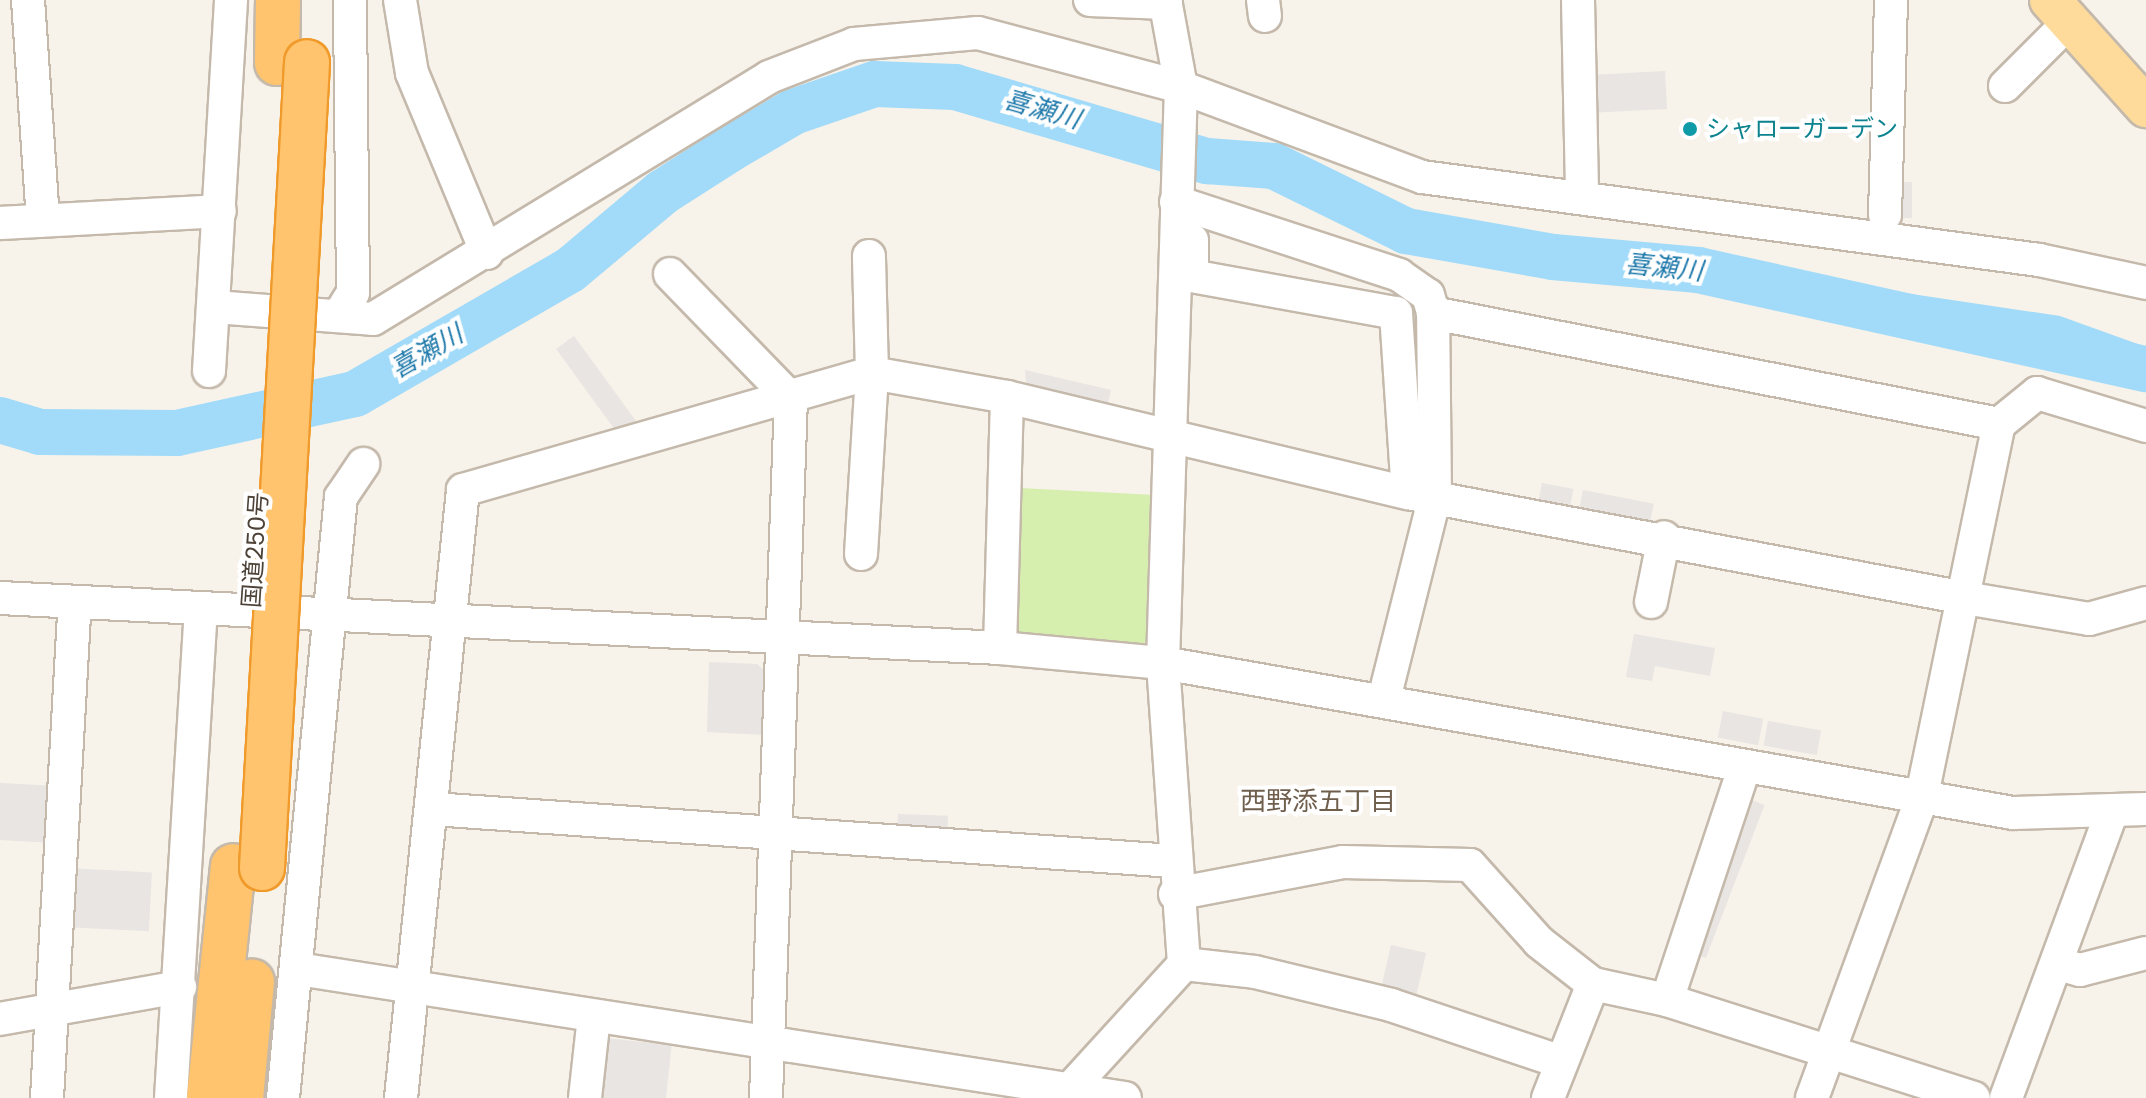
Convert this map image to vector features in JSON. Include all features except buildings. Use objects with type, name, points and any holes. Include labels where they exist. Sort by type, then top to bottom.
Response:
[{"type":"highway","name":"国道250号","points":[[278,0],[292,62]]},
{"type":"highway","name":"国道250号","points":[[241,1098],[266,379],[292,62],[308,0]]},
{"type":"highway","name":"国道250号","points":[[209,1098],[247,867]]},
{"type":"main road","points":[[2060,11],[2146,107]]},
{"type":"street","points":[[28,0],[43,220]]},
{"type":"street","points":[[209,371],[231,0]]},
{"type":"street","points":[[341,312],[353,293],[350,0]]},
{"type":"street","points":[[400,0],[412,73],[487,253]]},
{"type":"street","points":[[1070,1089],[1184,964],[1175,894],[1163,663],[1180,203],[1181,87],[1166,2],[1090,0]]},
{"type":"street","points":[[1578,0],[1582,195]]},
{"type":"street","points":[[1885,215],[1891,0]]},
{"type":"street","points":[[2005,86],[2060,11]]},
{"type":"street","points":[[214,307],[341,312],[373,319],[487,253],[769,77],[854,44],[978,33],[1181,87],[1422,177],[1582,195],[2039,260],[2146,283]]},
{"type":"street","points":[[1180,203],[1407,281],[1428,295],[1433,313],[1422,495],[1384,699]]},
{"type":"street","points":[[1180,203],[1192,276],[1396,313]]},
{"type":"street","points":[[0,223],[220,211]]},
{"type":"street","points":[[861,554],[872,373],[869,256]]},
{"type":"street","points":[[670,274],[791,399],[779,835],[766,1098]]},
{"type":"street","points":[[1407,281],[1396,313],[1422,495]]},
{"type":"street","points":[[1433,313],[1999,424]]},
{"type":"street","points":[[401,1098],[452,626],[463,490],[791,399],[872,373],[1007,397],[1422,495],[1664,537],[1965,598],[2089,619],[2146,603]]},
{"type":"street","points":[[1812,1098],[1921,800],[1999,424],[2037,393],[2146,426]]},
{"type":"street","points":[[1000,648],[1007,397]]},
{"type":"street","points":[[283,1098],[298,969],[341,497],[363,464]]},
{"type":"street","points":[[1651,602],[1664,537]]},
{"type":"street","points":[[0,598],[452,626],[784,642],[1000,648],[1163,663],[1384,699],[1743,771],[1921,800],[2013,813],[2111,814],[2146,809]]},
{"type":"street","points":[[47,1098],[75,604]]},
{"type":"street","points":[[171,1098],[201,609]]},
{"type":"street","points":[[1667,1000],[1743,771]]},
{"type":"street","points":[[433,809],[1173,861]]},
{"type":"street","points":[[2006,1098],[2059,964],[2111,814]]},
{"type":"street","points":[[1175,894],[1343,862],[1470,865],[1539,942],[1593,984],[1667,1000],[1974,1098]]},
{"type":"street","points":[[2059,964],[2080,970],[2146,953]]},
{"type":"street","points":[[1184,964],[1255,972],[1391,1005],[1561,1062]]},
{"type":"street","points":[[298,969],[771,1045],[1025,1092],[1070,1089],[1125,1098]]},
{"type":"street","points":[[1548,1098],[1593,984]]},
{"type":"street","points":[[0,1019],[180,987]]},
{"type":"street","points":[[585,1098],[594,1017]]},
{"type":"green space","points":[[1020,488],[1155,495],[1153,634],[1143,644],[1022,636],[1013,628]]},
{"type":"shaded area","points":[[1665,71],[1667,109],[1592,113],[1590,75]]},
{"type":"shaded area","points":[[1897,182],[1912,182],[1912,218],[1897,218]]},
{"type":"shaded area","points":[[574,336],[640,427],[622,440],[556,349]]},
{"type":"shaded area","points":[[1025,370],[1111,390],[1106,412],[1027,392]]},
{"type":"shaded area","points":[[1542,483],[1573,489],[1570,508],[1538,502]]},
{"type":"shaded area","points":[[1583,490],[1654,504],[1650,523],[1579,510]]},
{"type":"shaded area","points":[[1634,634],[1715,648],[1710,676],[1655,666],[1652,681],[1626,677]]},
{"type":"shaded area","points":[[709,662],[757,664],[767,673],[765,735],[707,732]]},
{"type":"shaded area","points":[[1723,711],[1763,719],[1758,745],[1718,738]]},
{"type":"shaded area","points":[[1768,721],[1821,730],[1817,755],[1764,746]]},
{"type":"shaded area","points":[[0,783],[52,786],[49,843],[0,840]]},
{"type":"shaded area","points":[[1744,797],[1765,805],[1706,958],[1685,950]]},
{"type":"shaded area","points":[[898,814],[948,816],[947,837],[897,835]]},
{"type":"shaded area","points":[[68,868],[152,872],[149,931],[65,927]]},
{"type":"shaded area","points":[[1391,945],[1426,953],[1415,1002],[1380,994]]},
{"type":"shaded area","points":[[595,1037],[672,1045],[666,1098],[589,1098]]},
{"type":"water","points":[[1858,286],[2060,316],[2146,347],[2146,369],[1820,297]]},
{"type":"waterway","name":"喜瀬川","points":[[0,420],[40,432],[177,433],[355,394],[570,270],[663,192],[730,149],[793,112],[875,84],[955,87],[1207,161],[1274,166],[1406,231],[1553,257],[1698,270],[2146,369]]},
{"type":"place","name":"シャローガーデン","points":[[1690,129]]},
{"type":"district","name":"西野添五丁目","points":[[1318,802]]}]
